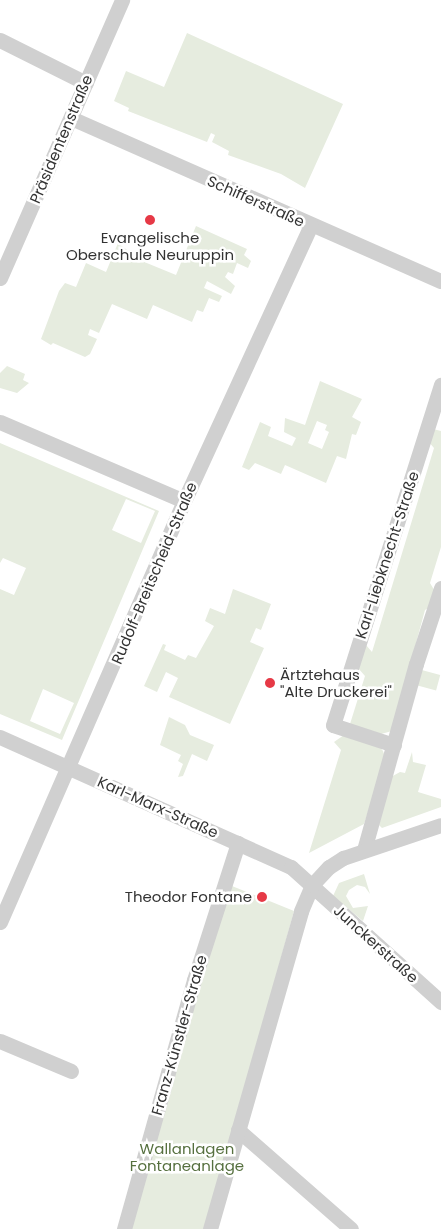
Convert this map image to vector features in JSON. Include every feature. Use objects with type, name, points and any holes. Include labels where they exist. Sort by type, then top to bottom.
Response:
[{"type":"street","name":"Präsidentenstraße","points":[[0,278],[72,118],[122,0]]},
{"type":"street","points":[[0,40],[86,83]]},
{"type":"street","name":"Schifferstraße","points":[[72,118],[441,282]]},
{"type":"street","name":"Rudolf-Breitscheid-Straße","points":[[0,922],[70,767],[184,501],[310,225]]},
{"type":"street","name":"Karl-Liebknecht-Straße","points":[[394,745],[333,725],[435,421],[441,385]]},
{"type":"street","points":[[0,422],[184,501]]},
{"type":"street","points":[[364,850],[441,588]]},
{"type":"street","name":"Karl-Marx-Straße","points":[[0,737],[291,867],[312,885]]},
{"type":"street","points":[[210,1229],[301,911],[312,885],[329,867],[364,850],[441,825]]},
{"type":"street","name":"Franz-Künstler-Straße","points":[[124,1229],[194,980],[238,843]]},
{"type":"street","name":"Junckerstraße","points":[[312,885],[441,1002]]},
{"type":"street","points":[[0,1041],[71,1071]]},
{"type":"street","points":[[238,1130],[351,1229]]},
{"type":"green space","points":[[187,33],[343,104],[305,188],[281,174],[228,155],[229,151],[212,142],[215,135],[211,133],[207,142],[128,111],[129,108],[114,101],[126,71],[164,87]]},
{"type":"green space","points":[[196,226],[247,249],[244,255],[251,261],[248,268],[237,263],[233,274],[228,272],[225,277],[235,286],[231,294],[207,281],[204,288],[222,296],[219,302],[209,298],[203,312],[197,310],[192,322],[153,305],[147,319],[112,304],[99,333],[90,329],[88,335],[97,339],[90,354],[85,357],[53,343],[51,345],[41,339],[59,291],[65,283],[76,287],[86,263],[106,272],[118,243],[131,253],[133,250],[139,252],[137,259],[176,275]]},
{"type":"green space","points":[[7,366],[25,374],[23,380],[29,383],[17,393],[0,388],[0,373]]},
{"type":"green space","points":[[320,381],[362,399],[352,417],[361,422],[356,435],[352,434],[346,459],[337,456],[326,483],[285,465],[281,474],[255,463],[249,470],[242,467],[260,422],[271,427],[268,436],[292,446],[296,438],[284,432],[285,418],[305,425]],"holes":[[[317,421],[327,425],[325,430],[329,432],[322,449],[308,443]]]},
{"type":"green space","points":[[433,429],[441,431],[441,547],[430,583],[436,593],[432,606],[425,610],[392,731],[381,734],[350,724],[365,676],[358,668],[366,645],[372,652],[434,448],[428,441]]},
{"type":"green space","points":[[0,443],[159,511],[62,740],[0,714],[0,589],[14,595],[26,568],[3,558],[0,563]],"holes":[[[126,499],[155,511],[141,543],[112,530]],[[43,689],[74,703],[60,734],[30,721]]]},
{"type":"green space","points":[[233,589],[271,604],[261,630],[256,628],[250,642],[264,648],[230,724],[169,697],[178,678],[166,672],[157,692],[144,686],[163,644],[166,645],[164,650],[185,660],[188,655],[196,658],[214,626],[205,621],[210,608],[225,614]]},
{"type":"green space","points":[[418,669],[440,675],[436,690],[414,684]]},
{"type":"green space","points":[[169,717],[185,725],[190,735],[214,745],[207,761],[192,754],[183,776],[178,777],[183,764],[178,761],[181,755],[160,745]]},
{"type":"green space","points":[[344,735],[379,746],[385,757],[364,824],[309,853],[341,750],[334,742]]},
{"type":"green space","points":[[412,752],[413,762],[426,765],[418,792],[441,799],[441,807],[382,828],[379,825],[391,777],[400,772],[405,773]]},
{"type":"green space","points":[[364,874],[370,894],[365,887],[357,885],[349,890],[346,896],[353,908],[368,906],[363,921],[333,896],[339,883]]},
{"type":"green space","name":"Wallanlagen Fontaneanlage","points":[[232,886],[294,911],[206,1229],[129,1229],[196,989]]},
{"type":"place","name":"Evangelische Oberschule Neuruppin","points":[[150,220]]},
{"type":"place","name":"Ärtztehaus \"Alte Druckerei\"","points":[[270,683]]},
{"type":"place","name":"Theodor Fontane","points":[[262,897]]}]
